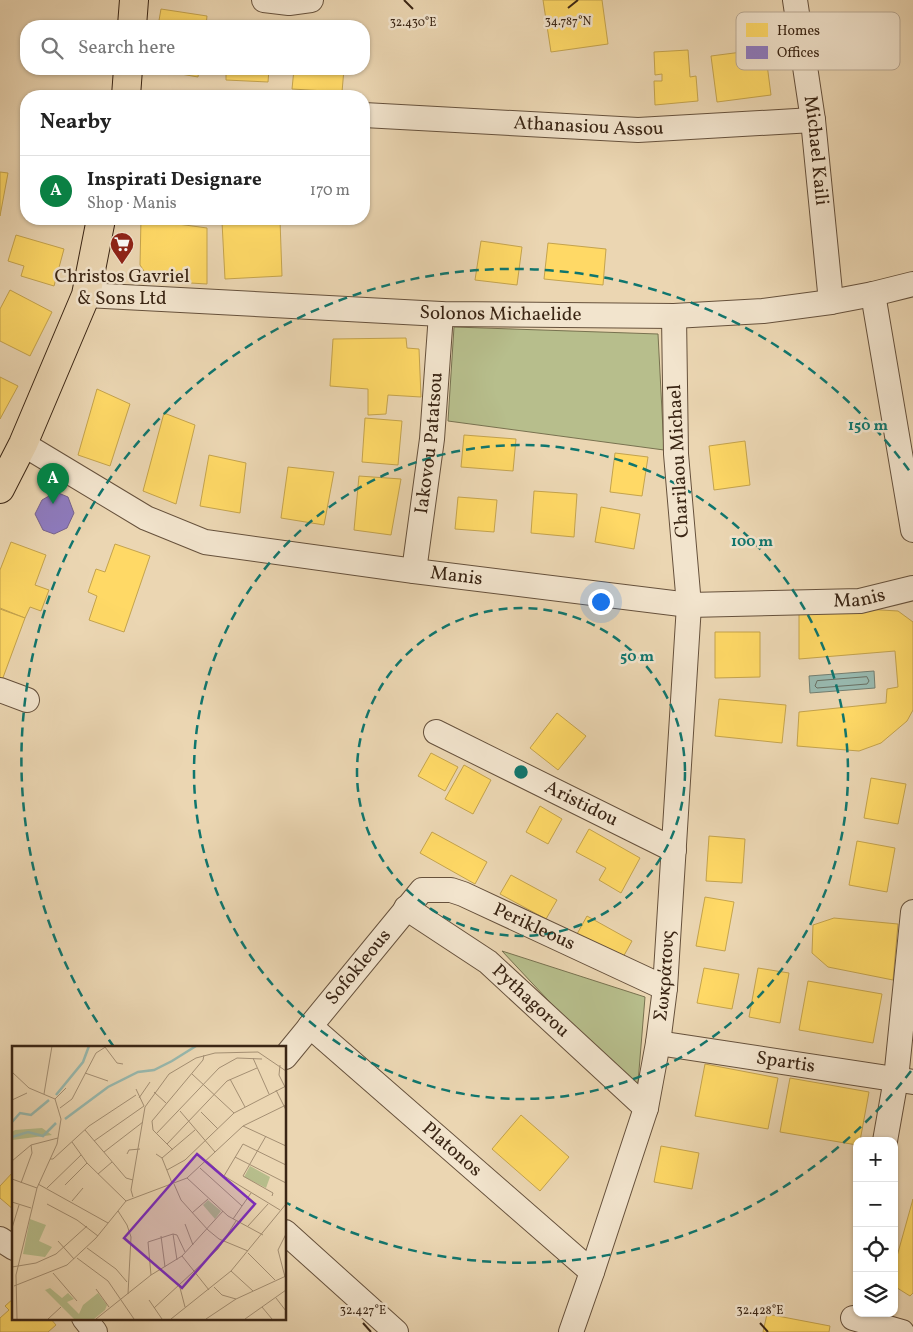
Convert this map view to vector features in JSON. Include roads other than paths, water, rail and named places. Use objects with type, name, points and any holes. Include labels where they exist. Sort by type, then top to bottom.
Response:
[{"type":"main road","points":[[132,20],[134,0]]},
{"type":"main road","points":[[126,90],[128,75]]},
{"type":"main road","points":[[4,474],[23,444],[86,295],[100,225]]},
{"type":"street","points":[[264,0],[289,3],[311,0]]},
{"type":"street","name":"Michael Kaili","points":[[806,70],[813,120],[831,302]]},
{"type":"street","name":"Athanasiou Assou","points":[[370,115],[638,130],[813,120]]},
{"type":"street","name":"Solonos Michaelide","points":[[86,295],[441,314],[674,316],[763,311],[831,302],[913,284]]},
{"type":"street","points":[[873,294],[913,530]]},
{"type":"street","name":"Iakovou Patatsou","points":[[414,571],[432,439],[441,314]]},
{"type":"street","name":"Charilaou Michael","points":[[674,316],[676,454],[689,606]]},
{"type":"street","name":"Manis","points":[[23,444],[146,518],[205,542],[689,606],[860,601],[913,588]]},
{"type":"street","name":"Σωκράτους","points":[[571,1332],[646,1108],[658,1043],[665,988],[689,606]]},
{"type":"street","points":[[0,690],[27,700]]},
{"type":"street","name":"Aristidou","points":[[436,732],[674,850]]},
{"type":"street","name":"Perikleous","points":[[406,908],[422,890],[451,890],[665,988]]},
{"type":"street","name":"Sofokleous","points":[[286,1056],[406,908]]},
{"type":"street","name":"Pythagorou","points":[[406,908],[488,962],[646,1108]]},
{"type":"street","points":[[886,1137],[904,1080],[913,912]]},
{"type":"street","name":"Platonos","points":[[310,1026],[592,1272]]},
{"type":"street","name":"Spartis","points":[[658,1043],[904,1080]]},
{"type":"street","points":[[286,1233],[396,1332]]},
{"type":"street","points":[[0,1239],[12,1247]]},
{"type":"street","points":[[857,1317],[902,1332]]},
{"type":"street","points":[[86,1320],[95,1332]]},
{"type":"water","points":[[874,671],[875,688],[810,693],[809,676]]},
{"type":"place","name":"Christos Gavriel & Sons Ltd","points":[[122,265]]},
{"type":"place","name":"Inspirati Designare","points":[[53,504]]}]
